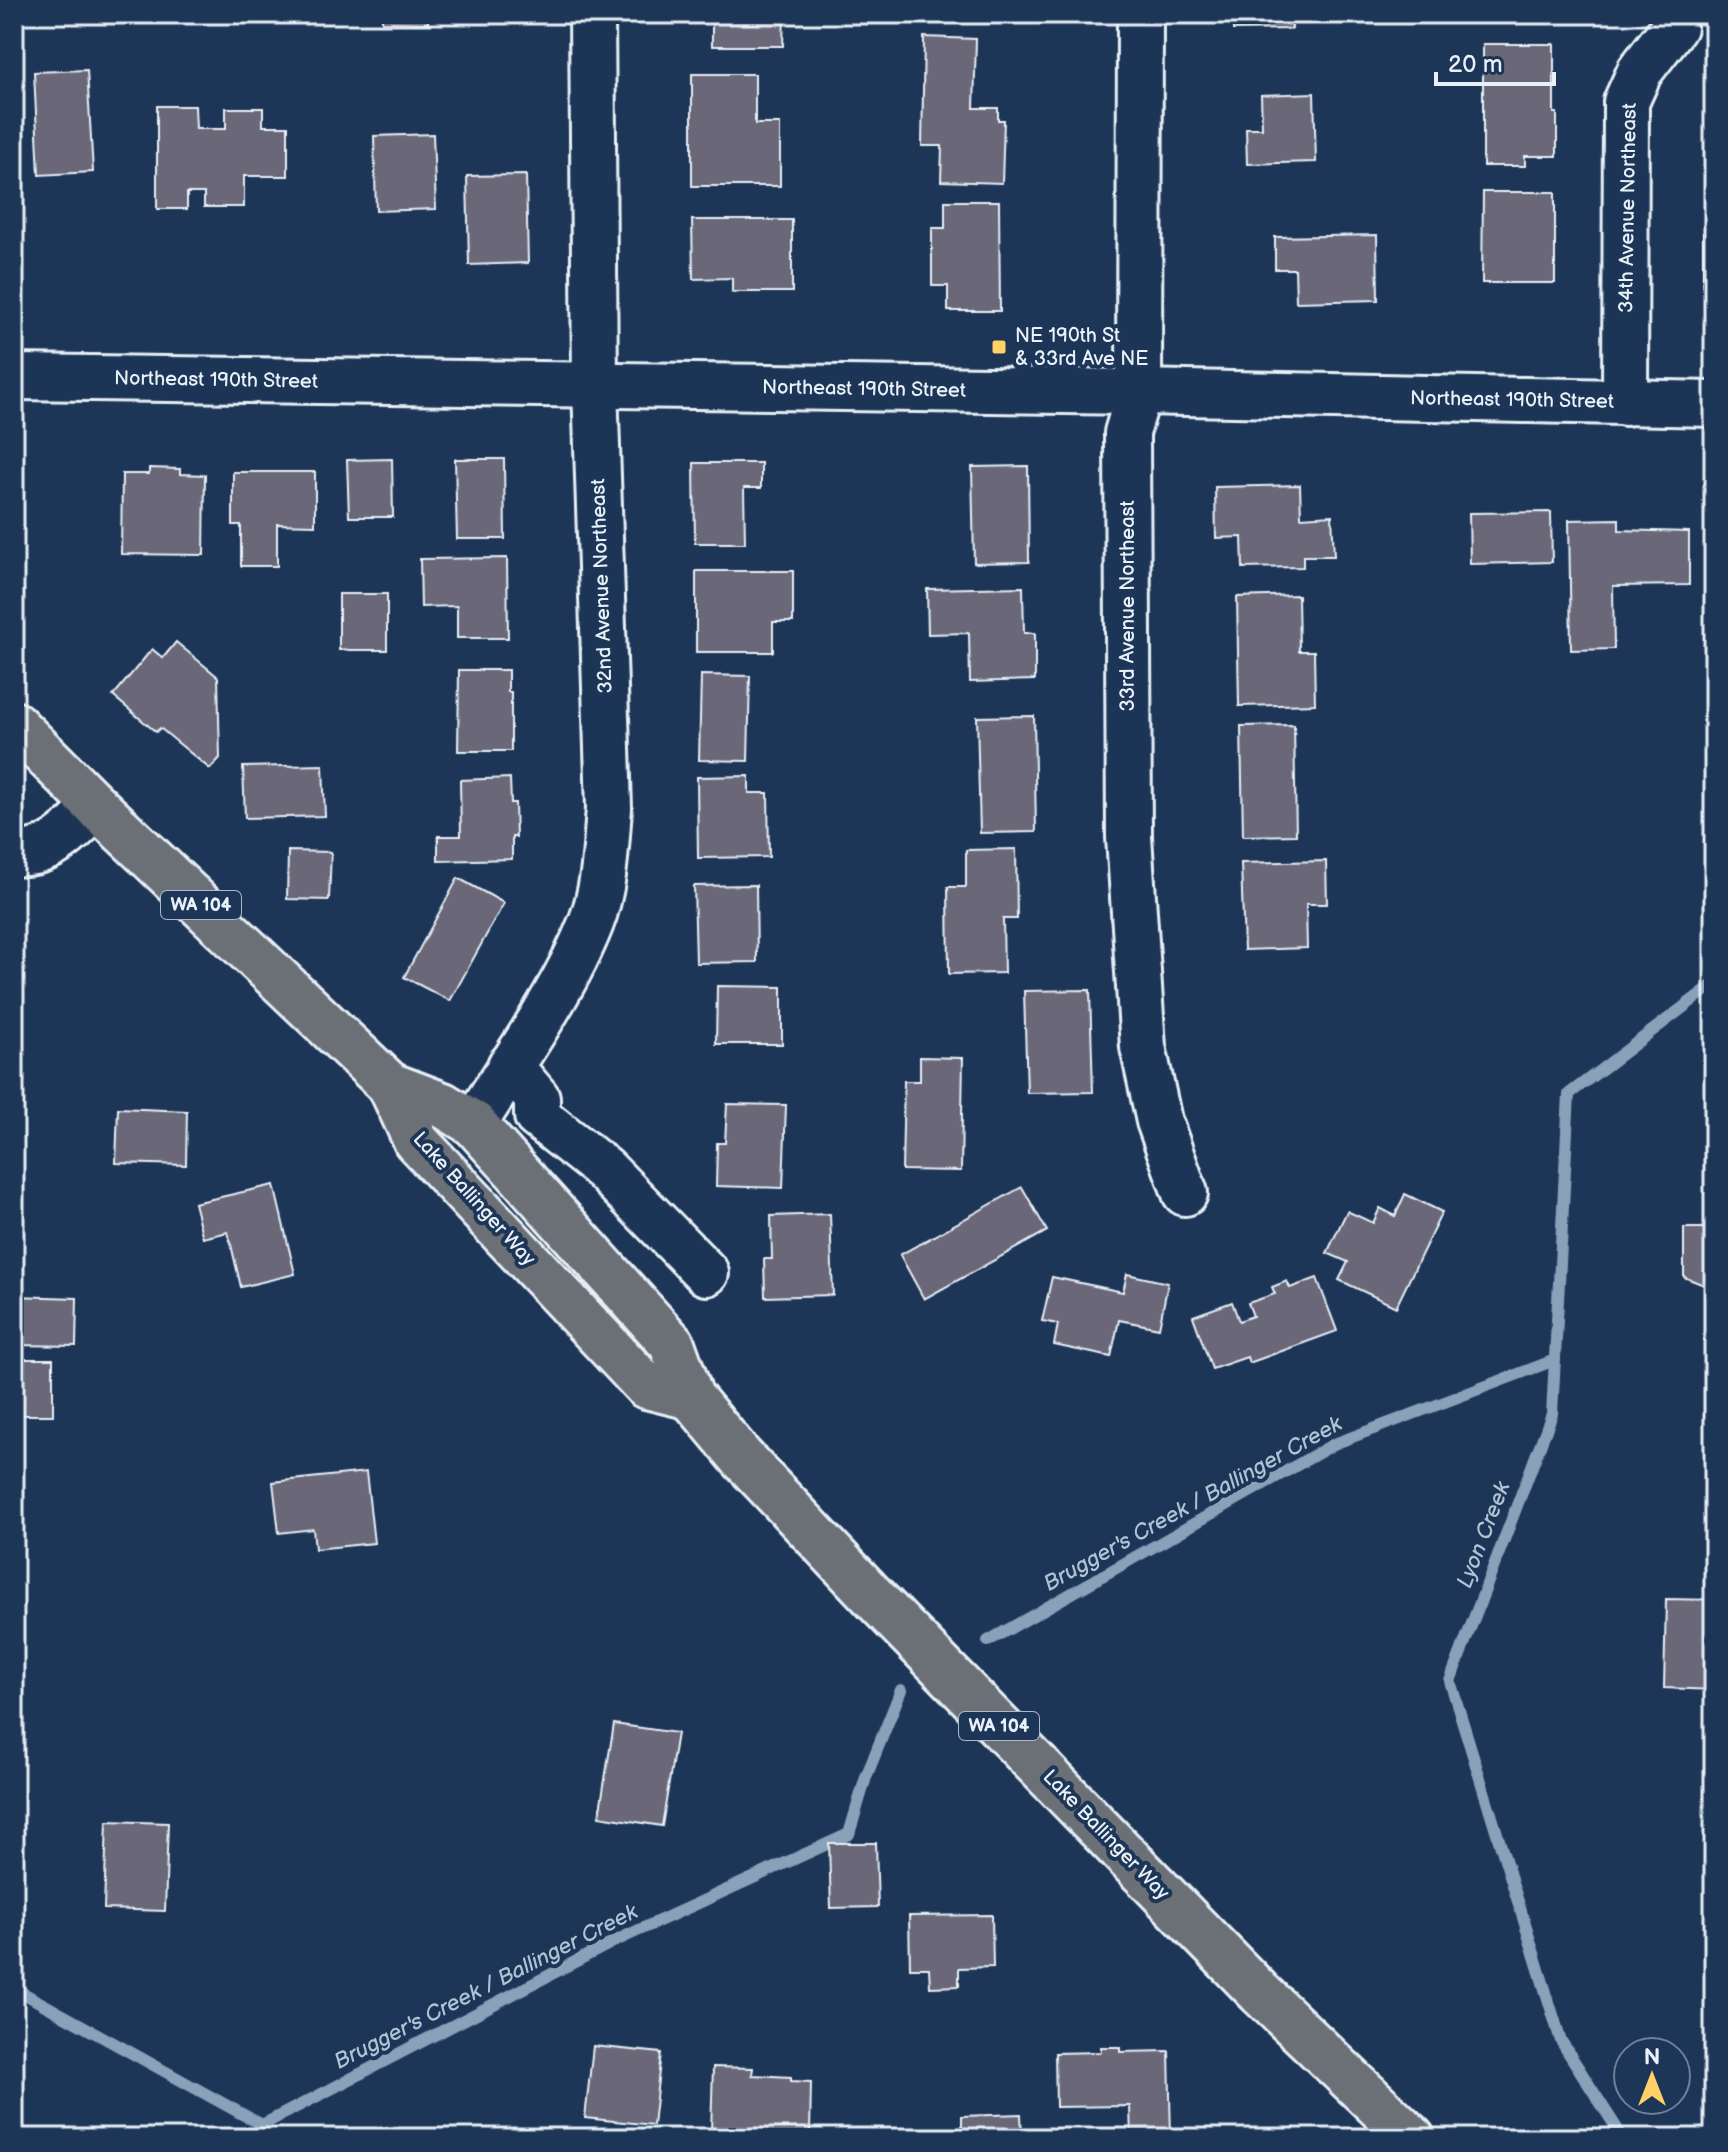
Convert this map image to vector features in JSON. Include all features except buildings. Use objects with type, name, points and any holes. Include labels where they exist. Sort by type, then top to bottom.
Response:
[{"type":"main road","name":"WA 104","points":[[14,724],[390,1085]]},
{"type":"main road","name":"Lake Ballinger Way","points":[[390,1085],[443,1105],[474,1124],[672,1344],[691,1397],[741,1457],[877,1601],[1260,1993],[1412,2138]]},
{"type":"main road","name":"Lake Ballinger Way","points":[[390,1085],[416,1141],[646,1386],[691,1397]]},
{"type":"street","name":"32nd Avenue Northeast","points":[[474,1124],[570,968],[592,921],[602,876],[609,808],[595,386],[592,14]]},
{"type":"street","name":"33rd Avenue Northeast","points":[[1140,14],[1139,392],[1127,433],[1129,837],[1143,1047],[1159,1121],[1185,1193]]},
{"type":"street","name":"34th Avenue Northeast","points":[[1625,403],[1626,102],[1640,71],[1674,27]]},
{"type":"street","name":"Northeast 190th Street","points":[[14,377],[1139,392],[1714,404]]},
{"type":"street","points":[[14,853],[48,848],[69,834],[96,806]]},
{"type":"street","points":[[510,1066],[537,1098],[537,1116],[604,1169],[706,1273]]},
{"type":"waterway","name":"Lyon Creek","points":[[1623,2138],[1561,2041],[1450,1681],[1552,1414],[1569,1094],[1714,984]]},
{"type":"waterway","name":"Brugger's Creek / Ballinger Creek","points":[[988,1641],[1334,1444],[1555,1360]]},
{"type":"waterway","name":"Brugger's Creek / Ballinger Creek","points":[[14,1988],[262,2125],[613,1942],[849,1834],[866,1777],[901,1690]]},
{"type":"place","name":"NE 190th St & 33rd Ave NE","points":[[999,347]]}]
